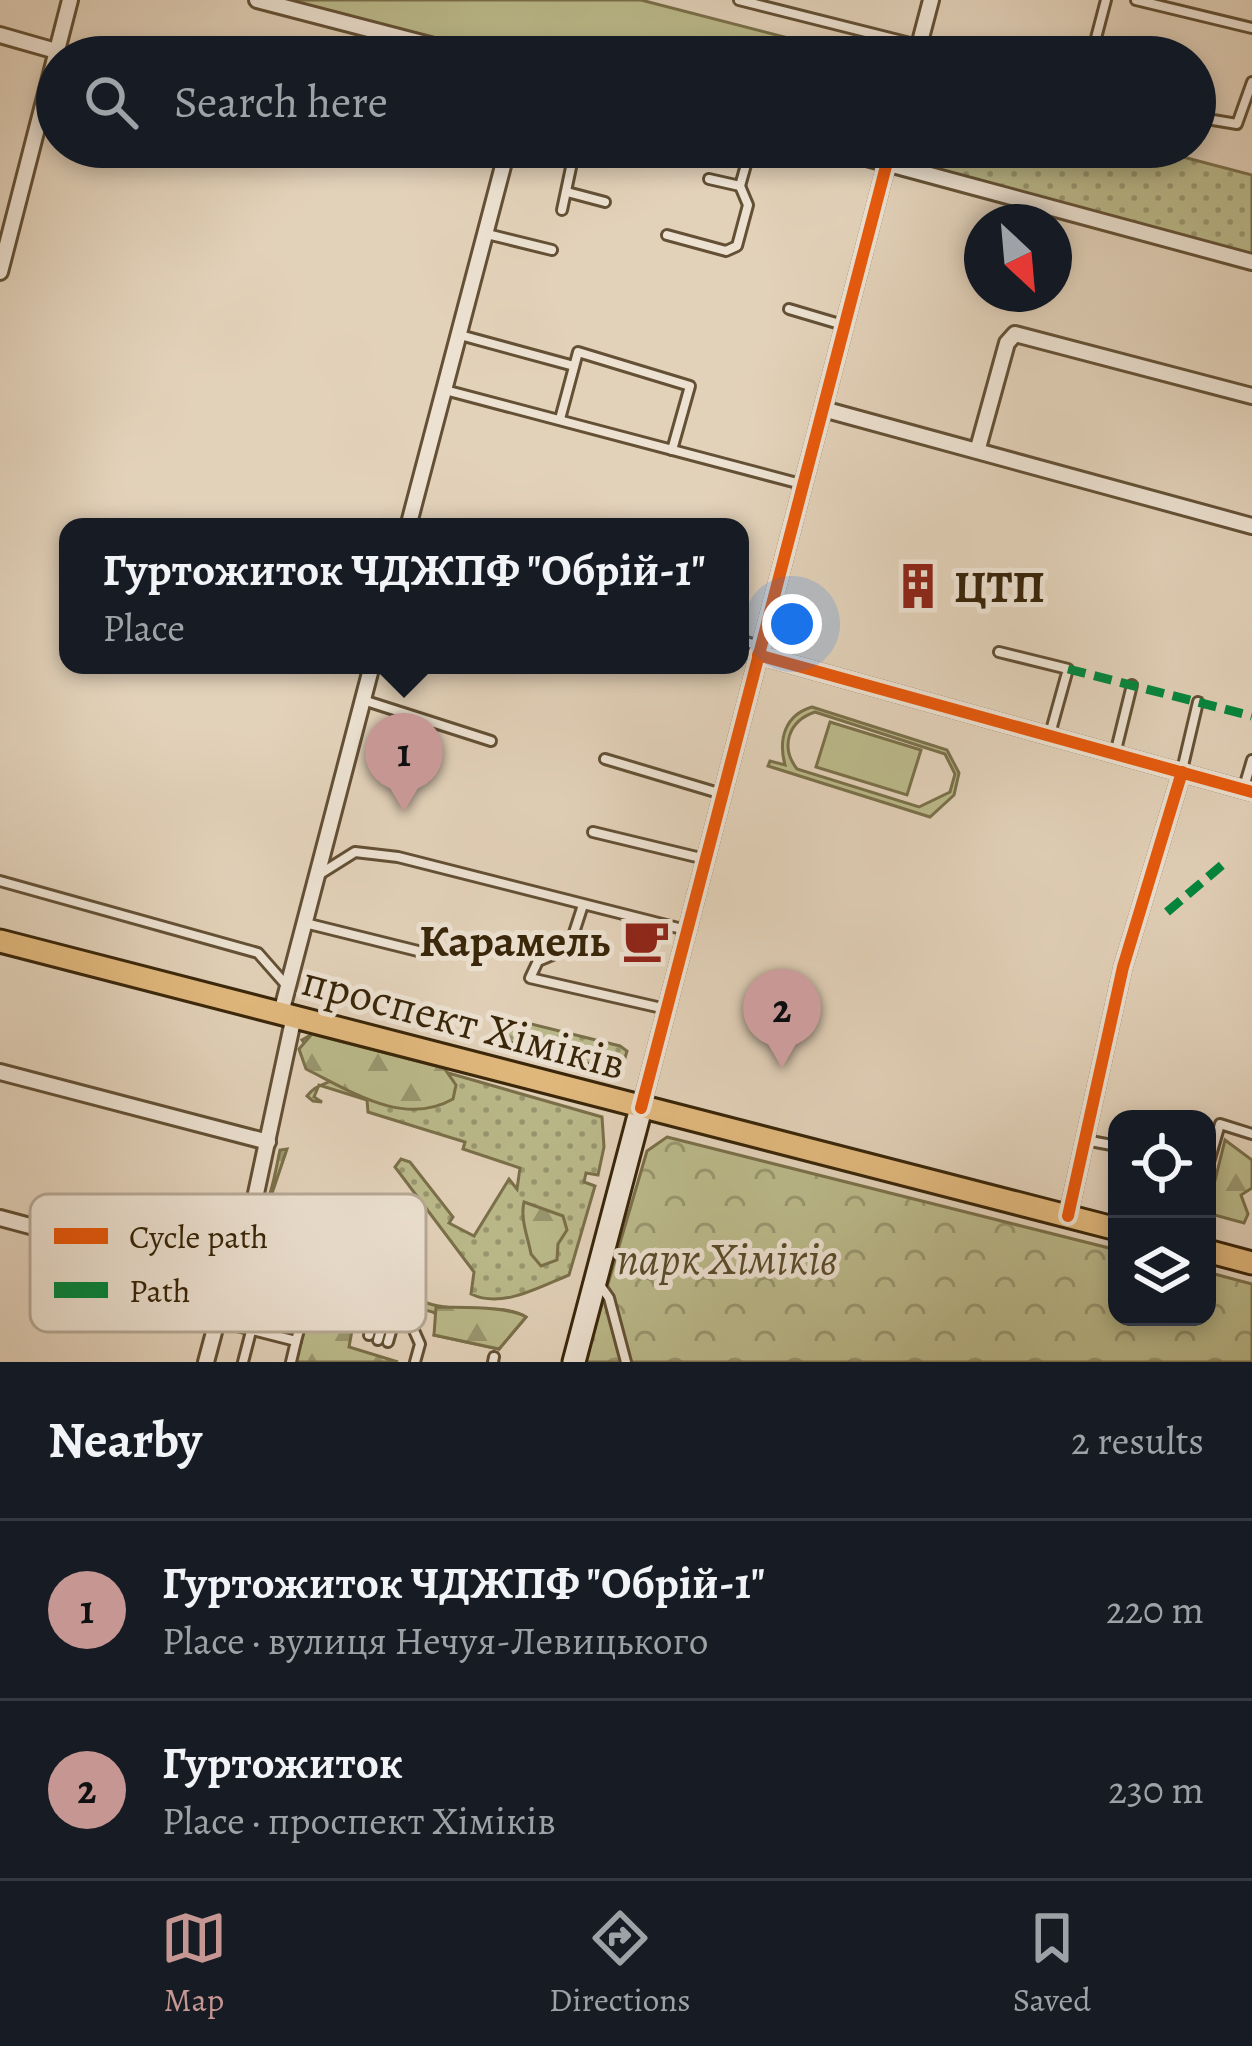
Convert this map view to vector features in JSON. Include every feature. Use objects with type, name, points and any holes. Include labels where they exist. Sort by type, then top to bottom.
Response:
[{"type":"main road","name":"проспект Хіміків","points":[[0,941],[1108,1226]]},
{"type":"main road","points":[[574,1362],[641,1108]]},
{"type":"main road","points":[[1216,1253],[1252,1262]]},
{"type":"street","points":[[60,36],[70,0]]},
{"type":"street","points":[[256,0],[395,36]]},
{"type":"street","points":[[921,36],[931,0]]},
{"type":"street","points":[[0,35],[36,45]]},
{"type":"street","points":[[0,272],[36,129]]},
{"type":"street","points":[[410,518],[502,168]]},
{"type":"street","points":[[641,1108],[887,168]]},
{"type":"street","points":[[934,168],[1252,262]]},
{"type":"street","points":[[977,448],[1007,343],[1015,334],[1252,396]]},
{"type":"street","points":[[823,409],[1252,526]]},
{"type":"street","points":[[759,651],[1248,790]]},
{"type":"street","points":[[253,1194],[268,1142],[288,987],[370,674]]},
{"type":"street","points":[[1068,1216],[1123,967],[1182,772]]},
{"type":"street","points":[[0,1072],[268,1142]]},
{"type":"street","points":[[0,1218],[30,1226]]},
{"type":"street","points":[[206,1362],[214,1332]]},
{"type":"lane","points":[[739,0],[867,36]]},
{"type":"lane","points":[[786,12],[788,0]]},
{"type":"lane","points":[[1097,36],[1106,0]]},
{"type":"lane","points":[[1136,0],[1252,28]]},
{"type":"lane","points":[[1216,120],[1237,124],[1252,82]]},
{"type":"lane","points":[[562,210],[571,168]]},
{"type":"lane","points":[[667,235],[726,251],[737,246],[748,205],[740,186],[745,168]]},
{"type":"lane","points":[[709,179],[740,186]]},
{"type":"lane","points":[[567,192],[605,202]]},
{"type":"lane","points":[[485,233],[552,250]]},
{"type":"lane","points":[[789,310],[845,325]]},
{"type":"lane","points":[[459,335],[574,366]]},
{"type":"lane","points":[[560,418],[578,352],[690,386],[672,450]]},
{"type":"lane","points":[[444,390],[803,484]]},
{"type":"lane","points":[[749,645],[759,651]]},
{"type":"lane","points":[[1000,652],[1068,669],[1050,736]]},
{"type":"lane","points":[[1115,754],[1132,686]]},
{"type":"lane","points":[[363,700],[491,742]]},
{"type":"lane","points":[[1182,772],[1198,702]]},
{"type":"lane","points":[[605,759],[722,794]]},
{"type":"lane","points":[[1248,790],[1252,760]]},
{"type":"lane","points":[[593,832],[705,859]]},
{"type":"lane","points":[[317,877],[355,852],[398,857],[686,930]]},
{"type":"lane","points":[[0,881],[258,953],[288,987]]},
{"type":"lane","points":[[583,905],[569,949],[538,961],[530,977],[666,1009]]},
{"type":"lane","points":[[305,923],[430,954]]},
{"type":"lane","points":[[1216,1138],[1220,1124],[1252,1134]]},
{"type":"lane","points":[[1084,1139],[1108,1145]]},
{"type":"lane","points":[[596,1282],[609,1298],[626,1362]]},
{"type":"lane","points":[[243,1362],[251,1332]]},
{"type":"lane","points":[[260,1332],[296,1341]]},
{"type":"lane","points":[[291,1362],[299,1332]]},
{"type":"lane","points":[[415,1362],[416,1332]]},
{"type":"green space","points":[[283,0],[641,0],[781,36],[424,36]]},
{"type":"green space","points":[[1216,166],[1252,175],[1252,257],[930,168]]},
{"type":"green space","points":[[812,707],[947,750],[959,773],[954,795],[930,817],[768,766],[770,761],[785,765],[786,729]],"holes":[[[815,712],[945,754],[955,774],[950,792],[919,807],[797,769],[788,744],[798,722]]]},
{"type":"green space","points":[[830,722],[921,750],[907,795],[816,767]]},
{"type":"green space","points":[[503,1017],[620,1046],[627,1051],[622,1068],[616,1071],[496,1038]]},
{"type":"green space","points":[[312,1034],[602,1117],[604,1147],[598,1175],[586,1173],[584,1182],[595,1186],[569,1275],[508,1298],[471,1294],[474,1272],[426,1208],[426,1194],[415,1194],[395,1167],[401,1159],[410,1162],[453,1217],[449,1223],[474,1236],[509,1179],[517,1189],[520,1168],[463,1149],[465,1142],[368,1112],[367,1100],[320,1085],[331,1081],[302,1040]]},
{"type":"green space","points":[[312,1034],[444,1068],[456,1085],[453,1099],[416,1109],[360,1096],[306,1069],[299,1049]]},
{"type":"green space","name":"парк Хіміків","points":[[667,1137],[1108,1248],[1108,1326],[1216,1326],[1216,1274],[1252,1284],[1252,1362],[585,1362],[647,1151]]},
{"type":"green space","points":[[1225,1140],[1252,1160],[1252,1188],[1241,1195],[1248,1214],[1244,1223],[1216,1215],[1216,1176]]},
{"type":"green space","points":[[287,1149],[270,1194],[274,1179],[280,1150]]},
{"type":"green space","points":[[524,1202],[563,1216],[567,1230],[558,1244],[557,1260],[541,1266],[531,1254]]},
{"type":"green space","points":[[426,1303],[505,1310],[526,1317],[499,1349],[434,1335],[439,1317],[426,1310]]},
{"type":"green space","points":[[436,1307],[496,1309],[526,1317],[499,1349],[434,1335]]},
{"type":"green space","points":[[303,1332],[352,1332],[349,1347],[398,1362],[295,1362]]},
{"type":"marked path","points":[[1068,669],[1252,716]]},
{"type":"marked path","points":[[1167,912],[1228,860]]},
{"type":"cycle path","points":[[641,1108],[886,168]]},
{"type":"cycle path","points":[[758,655],[1252,792]]},
{"type":"cycle path","points":[[1068,1216],[1123,967],[1182,772]]},
{"type":"place","name":"ЦТП","points":[[918,586]]},
{"type":"place","name":"Гуртожиток ЧДЖПФ \"Обрій-1\"","points":[[404,812]]},
{"type":"place","name":"Карамель","points":[[646,940]]},
{"type":"place","name":"Гуртожиток","points":[[782,1068]]}]
